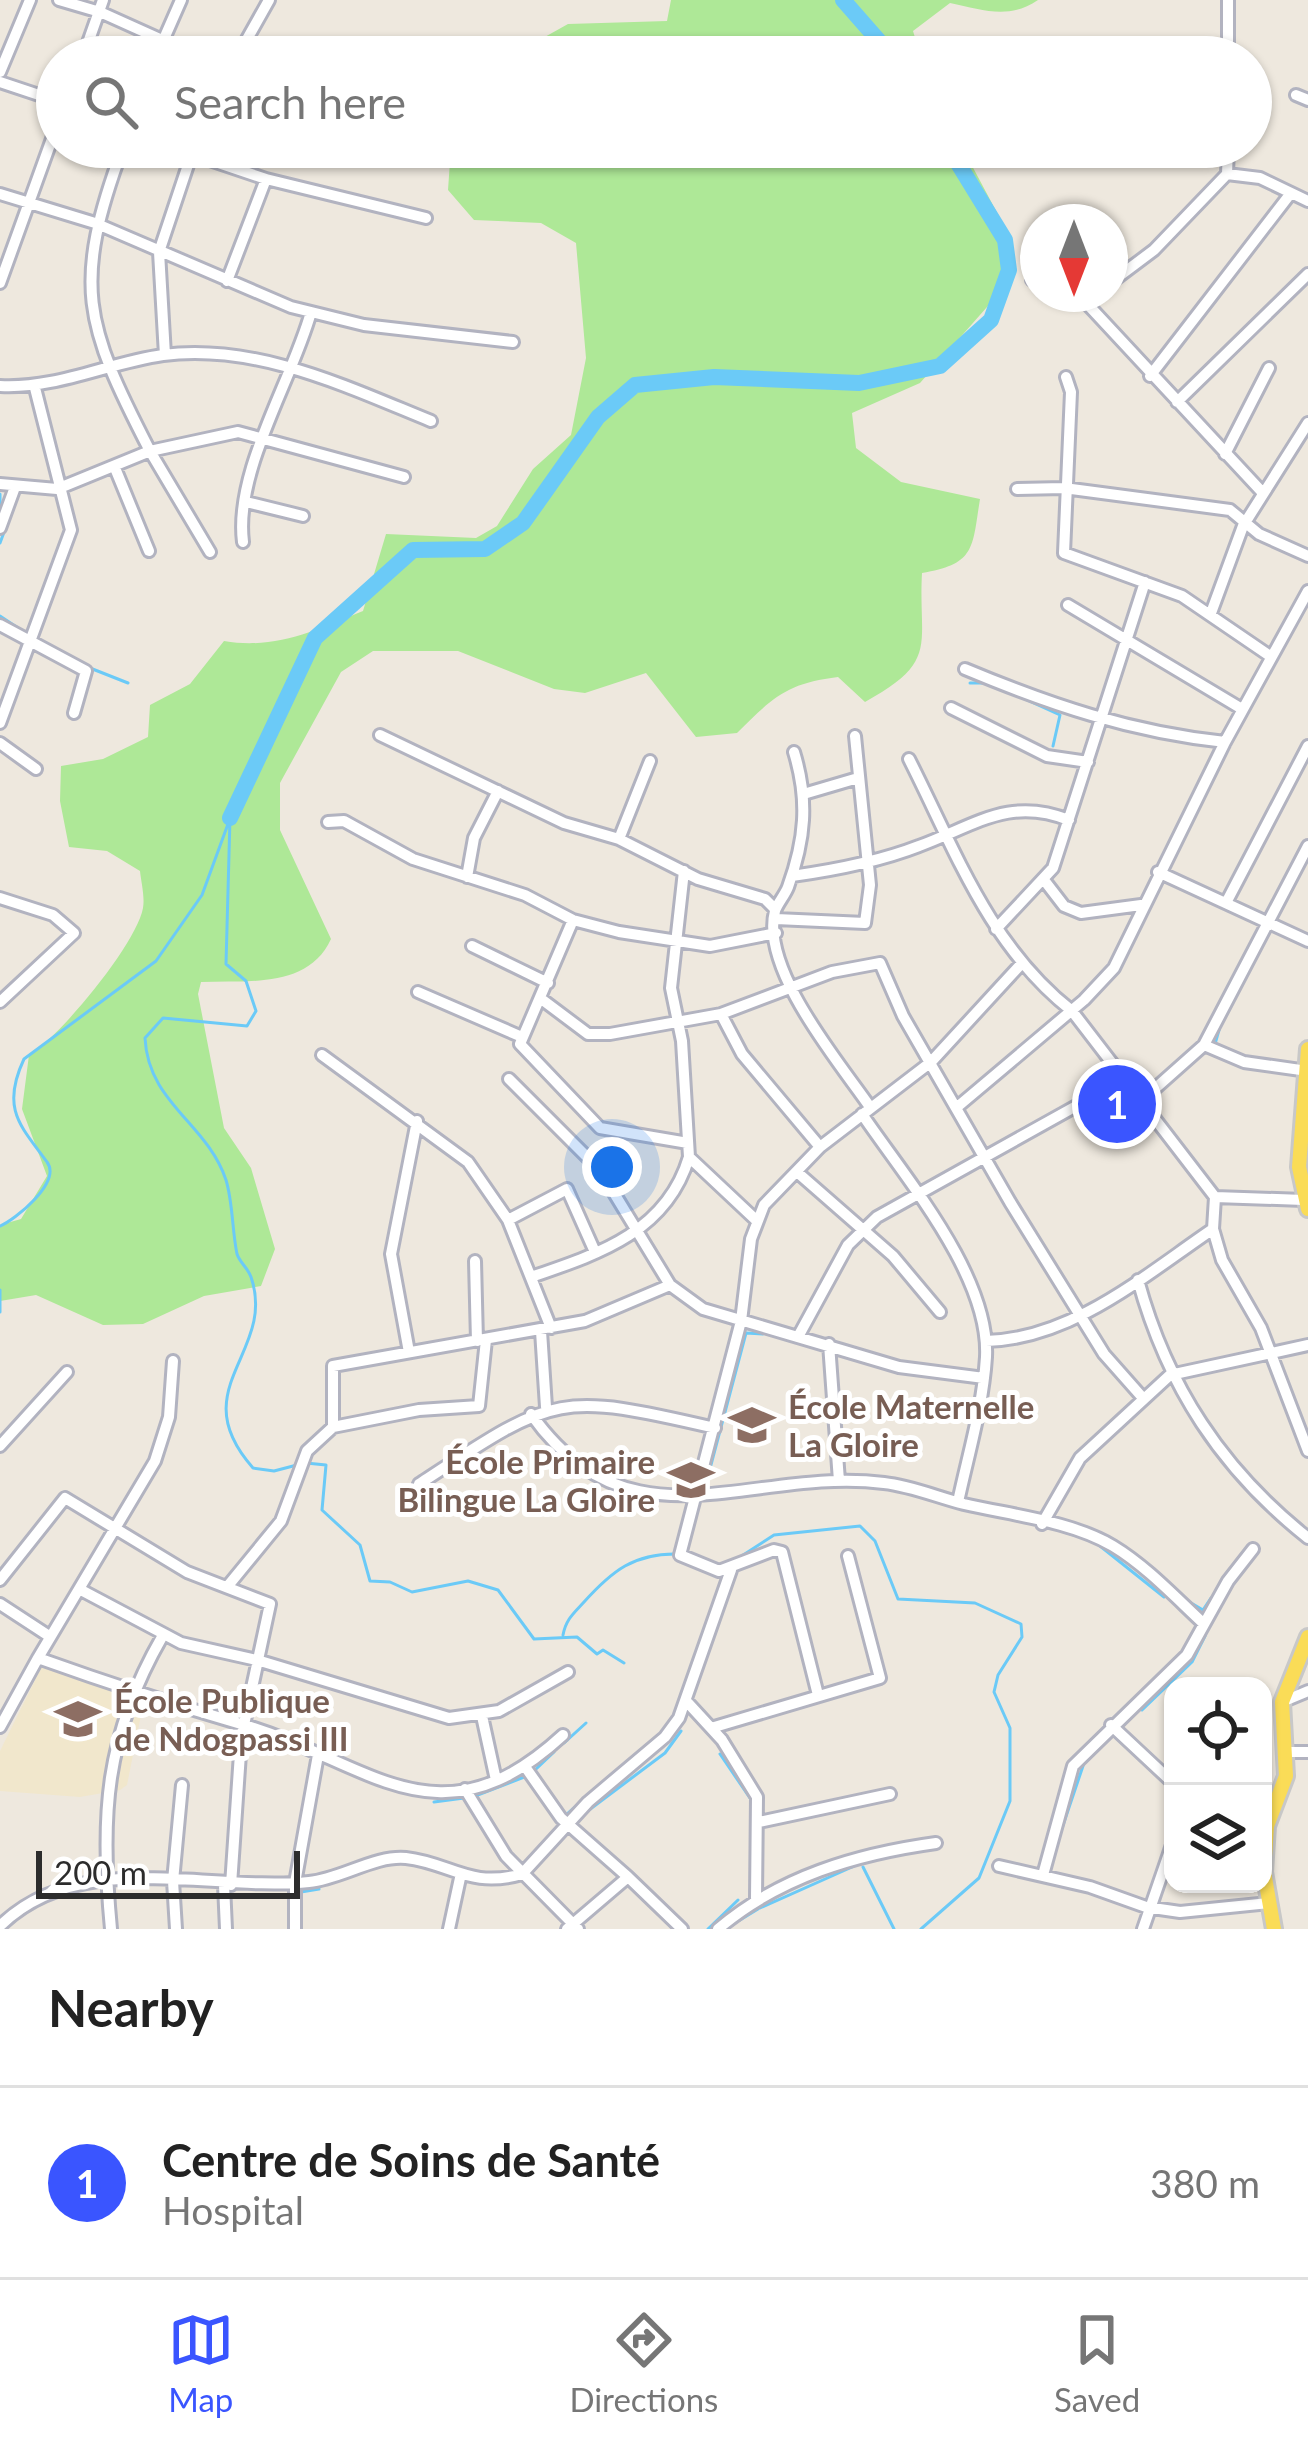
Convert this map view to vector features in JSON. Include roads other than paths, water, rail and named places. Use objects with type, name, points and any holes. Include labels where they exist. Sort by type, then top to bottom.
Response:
[{"type":"main road","points":[[1306,1205],[1299,1167],[1308,1049]]},
{"type":"main road","points":[[1272,1810],[1286,1777],[1282,1702],[1308,1637]]},
{"type":"main road","points":[[1268,1893],[1274,1929]]},
{"type":"street","points":[[0,72],[30,0]]},
{"type":"street","points":[[58,0],[102,6],[158,36]]},
{"type":"street","points":[[165,36],[182,0]]},
{"type":"street","points":[[248,36],[268,0]]},
{"type":"street","points":[[1228,0],[1228,36]]},
{"type":"street","points":[[91,36],[102,6]]},
{"type":"street","points":[[0,82],[36,93]]},
{"type":"street","points":[[0,284],[41,168]]},
{"type":"street","points":[[115,168],[95,223],[88,293],[107,367],[210,552]]},
{"type":"street","points":[[165,355],[159,252],[186,168]]},
{"type":"street","points":[[237,168],[426,218]]},
{"type":"street","points":[[1128,270],[1154,250],[1227,174],[1227,168]]},
{"type":"street","points":[[1227,174],[1260,178],[1308,201]]},
{"type":"street","points":[[227,281],[266,179]]},
{"type":"street","points":[[0,194],[95,223],[311,312],[383,328],[513,342]]},
{"type":"street","points":[[1150,376],[1291,194]]},
{"type":"street","points":[[1177,402],[1308,274]]},
{"type":"street","points":[[243,542],[246,502],[262,438],[296,367],[311,312]]},
{"type":"street","points":[[1094,312],[1262,491]]},
{"type":"street","points":[[0,386],[34,388],[165,355],[296,367],[431,421]]},
{"type":"street","points":[[1225,454],[1269,368]]},
{"type":"street","points":[[1066,377],[1071,392],[1064,553],[1145,582],[1211,613],[1270,656]]},
{"type":"street","points":[[0,723],[71,530],[34,388]]},
{"type":"street","points":[[1211,613],[1246,520],[1308,423]]},
{"type":"street","points":[[0,484],[57,489],[150,451],[220,433],[262,438],[404,477]]},
{"type":"street","points":[[115,468],[149,551]]},
{"type":"street","points":[[0,528],[15,487]]},
{"type":"street","points":[[1017,489],[1064,488],[1230,510],[1259,534],[1308,556]]},
{"type":"street","points":[[246,502],[303,516]]},
{"type":"street","points":[[996,928],[1044,880],[1069,820],[1145,582]]},
{"type":"street","points":[[956,1108],[1072,1011],[1114,968],[1141,905],[1308,591]]},
{"type":"street","points":[[1069,605],[1242,709]]},
{"type":"street","points":[[0,625],[86,671],[74,713]]},
{"type":"street","points":[[965,669],[1160,736],[1225,742]]},
{"type":"street","points":[[950,708],[1047,756],[1088,762]]},
{"type":"street","points":[[380,735],[564,823],[619,839],[684,871],[765,899],[775,914],[863,927],[867,865],[855,736]]},
{"type":"street","points":[[0,743],[36,770]]},
{"type":"street","points":[[1227,901],[1308,746]]},
{"type":"street","points":[[794,752],[806,793],[792,876],[775,914],[790,991],[918,1191],[975,1300],[986,1342],[958,1502]]},
{"type":"street","points":[[909,759],[948,832],[977,904],[1022,963],[1072,1011],[1215,1197],[1214,1229],[1232,1283],[1274,1357],[1308,1451]]},
{"type":"street","points":[[619,839],[650,761]]},
{"type":"street","points":[[806,793],[859,778]]},
{"type":"street","points":[[466,877],[474,838],[499,791]]},
{"type":"street","points":[[792,876],[867,865],[987,815],[1018,809],[1069,820]]},
{"type":"street","points":[[328,822],[344,821],[413,859],[525,895],[572,920],[672,942],[718,945],[776,933]]},
{"type":"street","points":[[1141,1102],[1204,1045],[1308,846]]},
{"type":"street","points":[[534,1276],[638,1231],[671,1202],[689,1157],[672,942],[684,871]]},
{"type":"street","points":[[1158,872],[1308,941]]},
{"type":"street","points":[[1044,880],[1064,906],[1082,913],[1141,905]]},
{"type":"street","points":[[0,898],[53,915],[74,933],[3,994]]},
{"type":"street","points":[[572,920],[521,1047],[600,1128],[688,1143]]},
{"type":"street","points":[[472,946],[548,982]]},
{"type":"street","points":[[540,998],[588,1034],[675,1025],[721,1014],[832,972],[880,963],[902,1016],[1079,1316],[1103,1354],[1142,1397]]},
{"type":"street","points":[[818,1695],[782,1552],[773,1550],[731,1570],[708,1570],[680,1555],[691,1498],[715,1428],[741,1321],[756,1220],[820,1147],[931,1062],[1022,963]]},
{"type":"street","points":[[418,992],[522,1037]]},
{"type":"street","points":[[721,1014],[742,1054],[820,1147]]},
{"type":"street","points":[[1204,1045],[1244,1062],[1306,1070]]},
{"type":"street","points":[[322,1055],[468,1162],[508,1220],[534,1276],[546,1330],[547,1407]]},
{"type":"street","points":[[509,1079],[600,1170],[670,1285],[703,1309],[927,1374],[983,1378]]},
{"type":"street","points":[[799,1335],[848,1245],[864,1228],[918,1191],[986,1159],[1124,1080]]},
{"type":"street","points":[[409,1352],[392,1234],[418,1121]]},
{"type":"street","points":[[689,1157],[756,1220]]},
{"type":"street","points":[[796,1172],[909,1271],[940,1312]]},
{"type":"street","points":[[508,1220],[566,1189],[595,1252]]},
{"type":"street","points":[[1215,1197],[1306,1205]]},
{"type":"street","points":[[986,1342],[1027,1338],[1079,1316],[1214,1229]]},
{"type":"street","points":[[227,1587],[281,1521],[306,1453],[333,1427],[419,1409],[479,1406],[482,1340],[475,1262]]},
{"type":"street","points":[[1138,1280],[1170,1375],[1208,1436],[1245,1480],[1308,1538]]},
{"type":"street","points":[[333,1427],[330,1368],[546,1330],[626,1307],[670,1285]]},
{"type":"street","points":[[830,1344],[839,1480]]},
{"type":"street","points":[[1042,1524],[1080,1458],[1170,1375],[1274,1357],[1308,1345]]},
{"type":"street","points":[[0,1727],[166,1436],[173,1361]]},
{"type":"street","points":[[0,1446],[67,1372]]},
{"type":"street","points":[[419,1484],[547,1407],[610,1404],[715,1428]]},
{"type":"street","points":[[531,1414],[582,1467],[643,1495],[691,1498],[839,1480],[885,1483],[1089,1533],[1115,1547],[1203,1622]]},
{"type":"street","points":[[0,1580],[65,1498],[187,1571],[270,1604],[243,1724],[226,1929]]},
{"type":"street","points":[[0,1550],[16,1558]]},
{"type":"street","points":[[1043,1875],[1073,1766],[1187,1655],[1203,1622],[1252,1550]]},
{"type":"street","points":[[711,1728],[880,1678],[848,1556]]},
{"type":"street","points":[[1,1923],[46,1893],[106,1879],[295,1883],[404,1858],[460,1877],[522,1874],[548,1852],[567,1824],[665,1737],[688,1703],[731,1570]]},
{"type":"street","points":[[81,1590],[162,1637],[257,1660],[449,1718],[482,1716],[528,1698],[568,1672]]},
{"type":"street","points":[[0,1604],[49,1636]]},
{"type":"street","points":[[111,1929],[106,1879],[110,1767],[130,1692],[162,1637]]},
{"type":"street","points":[[38,1658],[130,1692],[243,1724],[392,1787],[428,1793],[466,1789],[526,1768],[563,1735]]},
{"type":"street","points":[[1282,1702],[1308,1691]]},
{"type":"street","points":[[688,1703],[753,1786],[759,1822],[756,1898]]},
{"type":"street","points":[[482,1716],[496,1780]]},
{"type":"street","points":[[1111,1725],[1164,1775]]},
{"type":"street","points":[[1284,1752],[1308,1752]]},
{"type":"street","points":[[295,1929],[295,1883],[317,1755]]},
{"type":"street","points":[[526,1768],[567,1824],[682,1929]]},
{"type":"street","points":[[176,1929],[173,1882],[182,1785]]},
{"type":"street","points":[[466,1789],[491,1836],[573,1927],[628,1876]]},
{"type":"street","points":[[759,1822],[890,1794]]},
{"type":"street","points":[[718,1929],[756,1898],[854,1859],[935,1843]]},
{"type":"street","points":[[1142,1929],[1164,1864]]},
{"type":"street","points":[[999,1866],[1180,1912],[1269,1903]]},
{"type":"street","points":[[449,1929],[460,1877]]},
{"type":"waterway","points":[[843,0],[875,36]]},
{"type":"waterway","points":[[230,818],[315,638],[413,550],[485,549],[523,523],[598,417],[635,385],[714,377],[859,383],[940,366],[991,320],[1009,270],[1005,240],[961,168]]},
{"type":"waterway","points":[[0,494],[0,505]]},
{"type":"waterway","points":[[0,543],[7,524]]},
{"type":"waterway","points":[[0,616],[24,632]]},
{"type":"waterway","points":[[90,668],[128,683]]},
{"type":"waterway","points":[[970,683],[984,683]]},
{"type":"waterway","points":[[1010,692],[1060,715],[1053,746]]},
{"type":"waterway","points":[[230,818],[226,964],[246,981],[256,1011],[247,1026],[163,1018],[145,1038],[156,1080],[206,1143],[226,1180],[237,1254],[251,1277],[256,1304],[252,1328],[228,1392],[226,1415],[234,1440],[253,1468],[274,1471],[297,1465]]},
{"type":"waterway","points":[[0,1226],[35,1199],[50,1170],[22,1127],[14,1105],[24,1059],[156,961],[202,895],[228,824]]},
{"type":"waterway","points":[[874,867],[944,842]]},
{"type":"waterway","points":[[796,881],[862,869]]},
{"type":"waterway","points":[[1215,1044],[1219,1030]]},
{"type":"waterway","points":[[0,1290],[0,1312]]},
{"type":"waterway","points":[[544,1298],[553,1318]]},
{"type":"waterway","points":[[704,1491],[746,1333],[763,1334]]},
{"type":"waterway","points":[[306,1463],[326,1465],[322,1510],[360,1545],[370,1581],[390,1582],[412,1592],[468,1581],[498,1590],[534,1639],[577,1637],[597,1654],[603,1650],[624,1663]]},
{"type":"waterway","points":[[854,1476],[926,1488]]},
{"type":"waterway","points":[[695,1517],[701,1497]]},
{"type":"waterway","points":[[737,1559],[774,1535],[860,1526],[875,1541],[898,1599],[975,1603],[1021,1624],[1022,1637],[998,1675],[994,1692],[1010,1728],[1010,1801],[979,1878],[921,1929]]},
{"type":"waterway","points":[[1095,1531],[1124,1547]]},
{"type":"waterway","points":[[1064,1532],[1081,1537]]},
{"type":"waterway","points":[[1095,1542],[1164,1597]]},
{"type":"waterway","points":[[563,1635],[574,1613],[614,1573],[649,1557],[678,1554]]},
{"type":"waterway","points":[[1186,1600],[1203,1610],[1211,1598]]},
{"type":"waterway","points":[[1142,1710],[1192,1662],[1205,1636]]},
{"type":"waterway","points":[[564,1743],[586,1723]]},
{"type":"waterway","points":[[585,1813],[665,1753],[681,1731]]},
{"type":"waterway","points":[[535,1770],[554,1752]]},
{"type":"waterway","points":[[720,1754],[752,1801]]},
{"type":"waterway","points":[[1055,1849],[1084,1763]]},
{"type":"waterway","points":[[475,1796],[527,1776]]},
{"type":"waterway","points":[[434,1802],[464,1798]]},
{"type":"waterway","points":[[566,1815],[582,1801]]},
{"type":"waterway","points":[[533,1870],[571,1829]]},
{"type":"waterway","points":[[760,1908],[861,1863]]},
{"type":"waterway","points":[[863,1867],[894,1929]]},
{"type":"waterway","points":[[301,1892],[319,1889]]},
{"type":"waterway","points":[[708,1929],[738,1900]]},
{"type":"waterway","points":[[740,1920],[758,1909]]},
{"type":"place","name":"Centre de Soins de Santé","points":[[1117,1104]]},
{"type":"place","name":"École Maternelle La Gloire","points":[[752,1425]]},
{"type":"place","name":"École Primaire Bilingue La Gloire","points":[[691,1480]]},
{"type":"place","name":"École Publique de Ndogpassi III","points":[[78,1719]]}]
